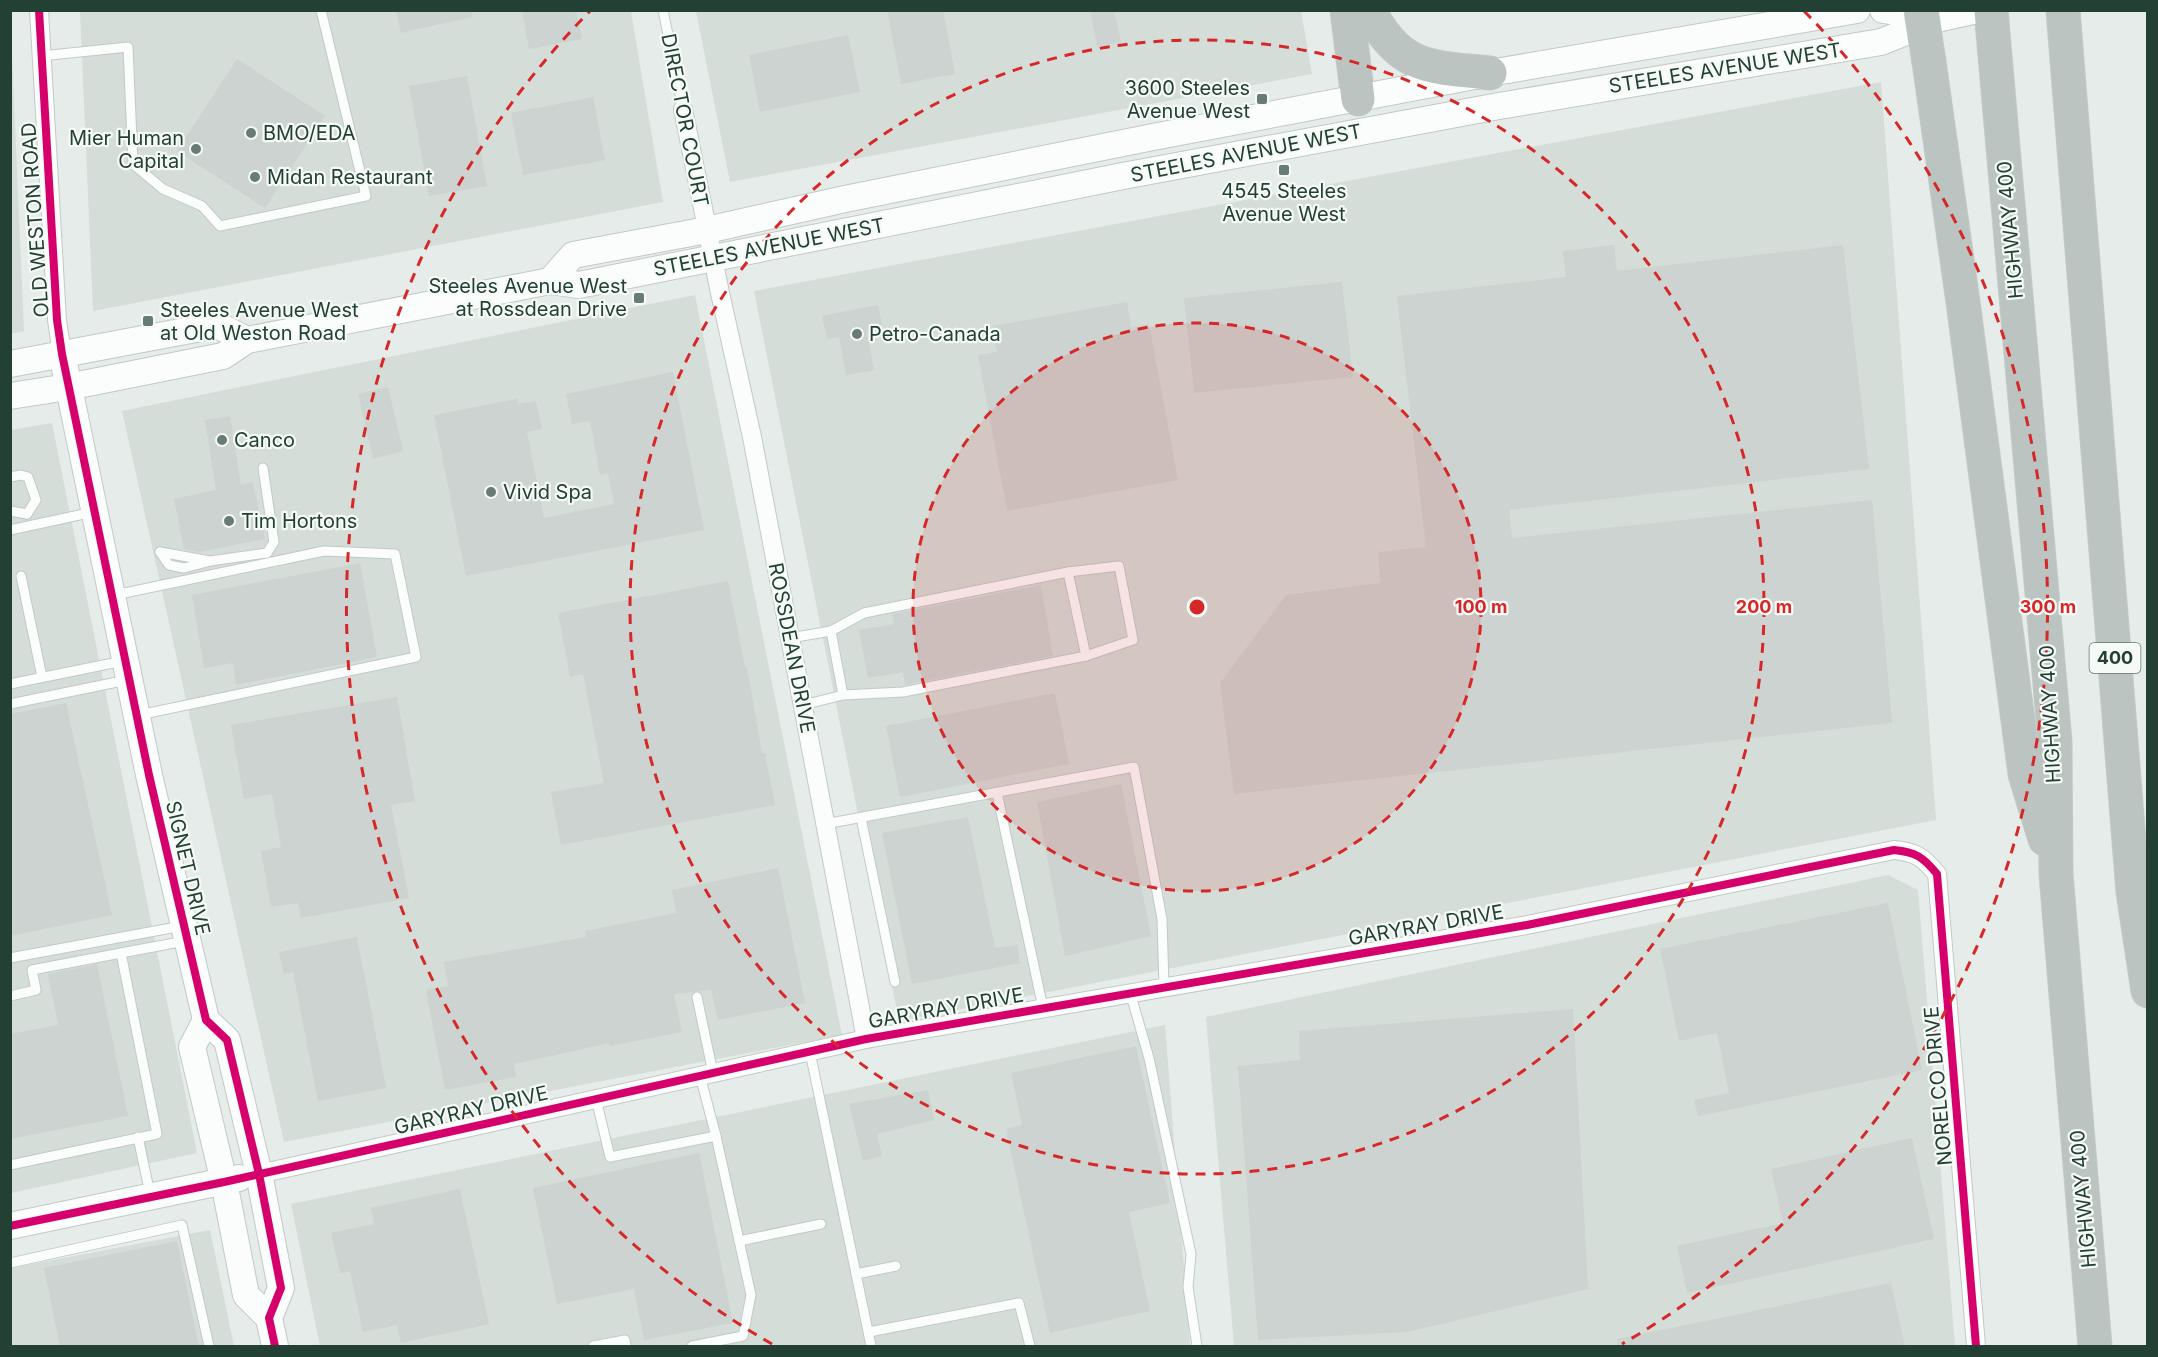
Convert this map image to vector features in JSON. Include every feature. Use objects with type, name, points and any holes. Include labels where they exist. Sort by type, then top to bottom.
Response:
[{"type":"highway","points":[[1347,10],[1358,99]]},
{"type":"highway","points":[[1369,10],[1388,41],[1404,56],[1428,66],[1490,73]]},
{"type":"highway","name":"HIGHWAY 400","points":[[1991,10],[2055,742],[2056,874],[2095,1347]]},
{"type":"highway","points":[[1931,14],[1929,62],[2025,774],[2056,874]]},
{"type":"highway","name":"400","points":[[2064,25],[2133,892],[2148,991]]},
{"type":"main road","name":"STEELES AVENUE WEST","points":[[550,281],[573,255],[1490,73],[1857,10]]},
{"type":"main road","name":"STEELES AVENUE WEST","points":[[1883,10],[1931,14],[1977,10]]},
{"type":"main road","name":"STEELES AVENUE WEST","points":[[10,396],[68,387],[223,356],[247,340],[550,281],[579,285],[1141,173],[1499,106],[1881,42],[1931,14]]},
{"type":"main road","points":[[1358,99],[1360,132]]},
{"type":"main road","points":[[10,364],[217,325],[247,340]]},
{"type":"main road","name":"SIGNET DRIVE","points":[[62,354],[127,670],[206,1020]]},
{"type":"main road","points":[[269,1318],[246,1296],[224,1182],[192,1047],[206,1020],[227,1040],[259,1174],[281,1288],[269,1318],[275,1347]]},
{"type":"main road","name":"GARYRAY DRIVE","points":[[10,1226],[259,1174]]},
{"type":"street","name":"OLD WESTON ROAD","points":[[39,10],[57,320],[62,354]]},
{"type":"street","name":"DIRECTOR COURT","points":[[683,109],[713,258]]},
{"type":"street","name":"ROSSDEAN DRIVE","points":[[713,258],[752,437],[866,1039]]},
{"type":"street","name":"GARYRAY DRIVE","points":[[259,1174],[866,1039],[1527,925],[1894,850]]},
{"type":"street","name":"NORELCO DRIVE","points":[[1894,850],[1908,851],[1924,859],[1937,874],[1976,1347]]},
{"type":"lane","points":[[41,56],[128,47],[132,164],[163,189],[202,206],[220,226],[366,196],[321,10]]},
{"type":"lane","name":"DIRECTOR COURT","points":[[663,10],[683,109]]},
{"type":"lane","points":[[160,552],[210,561],[267,553],[274,542],[262,468]]},
{"type":"lane","points":[[10,477],[21,475],[28,477],[36,500],[27,514],[29,526]]},
{"type":"lane","points":[[10,511],[27,514]]},
{"type":"lane","points":[[10,530],[94,512]]},
{"type":"lane","points":[[112,596],[324,551],[394,554],[412,634],[416,657],[137,715]]},
{"type":"lane","points":[[790,638],[831,631],[864,613],[1068,572],[1119,566],[1133,640],[1086,656],[903,692],[843,695],[803,705]]},
{"type":"lane","points":[[1068,572],[1086,656]]},
{"type":"lane","points":[[21,576],[42,677]]},
{"type":"lane","points":[[831,631],[843,695]]},
{"type":"lane","points":[[10,684],[42,677],[127,670]]},
{"type":"lane","points":[[10,704],[127,670]]},
{"type":"lane","points":[[825,824],[1134,767],[1162,919],[1164,987]]},
{"type":"lane","points":[[997,793],[1042,1008]]},
{"type":"lane","points":[[861,818],[895,982]]},
{"type":"lane","points":[[10,996],[36,990],[32,970],[121,953],[186,933]]},
{"type":"lane","points":[[10,958],[186,933]]},
{"type":"lane","points":[[10,1165],[157,1134],[121,953]]},
{"type":"lane","points":[[1130,992],[1149,1058],[1191,1254],[1188,1287],[1197,1347]]},
{"type":"lane","points":[[692,1347],[742,1336],[751,1295],[716,1136],[697,997]]},
{"type":"lane","points":[[810,1052],[871,1347]]},
{"type":"lane","points":[[596,1099],[610,1157],[716,1136]]},
{"type":"lane","points":[[138,1137],[151,1197]]},
{"type":"lane","points":[[739,1241],[821,1224]]},
{"type":"lane","points":[[10,1263],[182,1225],[209,1347]]},
{"type":"lane","points":[[856,1274],[896,1266]]},
{"type":"lane","points":[[869,1332],[1019,1303],[1030,1347]]},
{"type":"lane","points":[[593,1347],[624,1340],[626,1347]]},
{"type":"shaded area","points":[[80,11],[631,11],[663,202],[93,311]]},
{"type":"shaded area","points":[[696,11],[1301,11],[1312,74],[730,182]]},
{"type":"shaded area","points":[[11,34],[24,331],[10,334]]},
{"type":"shaded area","points":[[1881,82],[1936,820],[899,1021],[754,291]]},
{"type":"shaded area","points":[[695,295],[842,1035],[284,1142],[122,411]]},
{"type":"shaded area","points":[[52,423],[197,1153],[11,1193],[11,430]]},
{"type":"shaded area","points":[[1888,875],[1918,890],[1955,1346],[1234,1346],[1206,1017]]},
{"type":"shaded area","points":[[1165,1025],[1190,1346],[320,1346],[291,1204]]},
{"type":"shaded area","points":[[210,1230],[234,1346],[11,1346],[11,1268]]},
{"type":"building","points":[[396,10],[471,10],[472,17],[401,33]]},
{"type":"building","points":[[522,10],[576,10],[582,39],[529,49]]},
{"type":"building","points":[[887,10],[943,10],[955,74],[901,84]]},
{"type":"building","points":[[1090,10],[1114,10],[1121,42],[1097,47]]},
{"type":"building","points":[[848,35],[860,92],[760,112],[749,55]]},
{"type":"building","name":"BMO/EDA","points":[[237,59],[325,116],[265,208],[177,151]]},
{"type":"building","points":[[467,76],[487,186],[429,196],[409,86]]},
{"type":"building","points":[[593,97],[605,160],[523,175],[511,113]]},
{"type":"building","points":[[1614,245],[1617,271],[1843,245],[1869,469],[1509,510],[1512,538],[1872,500],[1892,723],[1234,794],[1220,683],[1286,595],[1380,583],[1378,552],[1426,547],[1397,296],[1566,277],[1563,251]]},
{"type":"building","points":[[1342,282],[1353,377],[1194,393],[1184,298]]},
{"type":"building","points":[[1127,302],[1131,327],[1149,324],[1178,480],[1007,511],[978,355],[997,352],[993,326]]},
{"type":"building","points":[[878,305],[883,330],[867,333],[874,370],[846,375],[839,337],[827,339],[822,316]]},
{"type":"building","points":[[673,372],[704,530],[466,576],[434,415],[517,399],[518,404],[536,401],[542,429],[527,432],[544,518],[614,504],[608,473],[600,475],[590,421],[572,424],[566,394]]},
{"type":"building","points":[[388,387],[403,451],[373,459],[358,394]]},
{"type":"building","points":[[230,416],[241,485],[253,482],[265,539],[199,552],[184,549],[174,499],[216,490],[205,420]]},
{"type":"building","points":[[360,563],[377,657],[236,685],[233,663],[204,668],[192,595]]},
{"type":"building","points":[[728,581],[745,667],[747,667],[762,753],[765,753],[775,805],[561,845],[551,792],[604,783],[583,674],[570,677],[558,613]]},
{"type":"building","points":[[1041,585],[1053,656],[905,685],[903,672],[868,678],[859,630],[894,624],[892,614]]},
{"type":"building","points":[[1055,693],[1069,764],[900,797],[886,726]]},
{"type":"building","points":[[397,697],[415,801],[391,805],[409,898],[301,918],[298,903],[271,907],[261,851],[281,847],[272,794],[244,799],[231,725]]},
{"type":"building","points":[[66,703],[112,915],[10,936],[10,714]]},
{"type":"building","points":[[1121,784],[1151,936],[1065,956],[1037,802]]},
{"type":"building","points":[[968,817],[995,948],[1017,945],[1020,963],[912,984],[882,833]]},
{"type":"building","points":[[778,868],[805,1003],[718,1020],[711,990],[674,994],[682,1032],[609,1046],[609,1043],[514,1064],[516,1077],[445,1090],[426,990],[448,986],[444,962],[586,937],[585,931],[676,913],[672,890]]},
{"type":"building","points":[[1888,903],[1922,1070],[1698,1116],[1694,1100],[1729,1093],[1717,1033],[1679,1041],[1660,949]]},
{"type":"building","points":[[357,937],[386,1088],[318,1101],[293,972],[284,974],[279,952]]},
{"type":"building","points":[[97,964],[128,1116],[10,1139],[10,1034],[58,1025],[48,974]]},
{"type":"building","points":[[1573,1009],[1588,1289],[1407,1332],[1258,1340],[1238,1066],[1300,1060],[1299,1031]]},
{"type":"building","points":[[1136,1046],[1170,1203],[1129,1212],[1150,1311],[1050,1333],[1006,1129],[1022,1125],[1011,1073]]},
{"type":"building","points":[[928,1090],[934,1120],[877,1134],[882,1156],[863,1161],[849,1104]]},
{"type":"building","points":[[1912,1138],[1934,1239],[1687,1293],[1677,1246],[1783,1223],[1771,1169]]},
{"type":"building","points":[[699,1153],[733,1323],[644,1340],[634,1289],[557,1304],[533,1188]]},
{"type":"building","points":[[460,1189],[489,1324],[401,1343],[397,1325],[363,1332],[350,1271],[340,1273],[331,1233],[374,1224],[371,1208]]},
{"type":"building","points":[[177,1241],[199,1347],[60,1347],[44,1268]]},
{"type":"building","points":[[1891,1283],[1905,1347],[1618,1347],[1617,1339]]},
{"type":"cycle path","points":[[39,10],[57,320],[62,354],[149,775],[206,1020],[227,1040],[259,1174],[281,1288],[269,1318],[275,1346]]},
{"type":"cycle path","points":[[10,1226],[224,1182],[866,1039],[1527,925],[1894,850],[1919,856],[1937,874],[1976,1346]]},
{"type":"place","name":"3600 Steeles Avenue West","points":[[1262,99]]},
{"type":"place","name":"BMO/EDA","points":[[251,133]]},
{"type":"place","name":"Mier Human Capital","points":[[196,149]]},
{"type":"place","name":"4545 Steeles Avenue West","points":[[1284,170]]},
{"type":"place","name":"Midan Restaurant","points":[[255,177]]},
{"type":"place","name":"Steeles Avenue West at Rossdean Drive","points":[[639,298]]},
{"type":"place","name":"Steeles Avenue West at Old Weston Road","points":[[148,321]]},
{"type":"place","name":"Petro-Canada","points":[[857,334]]},
{"type":"place","name":"Canco","points":[[222,440]]},
{"type":"place","name":"Vivid Spa","points":[[491,492]]},
{"type":"place","name":"Tim Hortons","points":[[229,521]]}]
